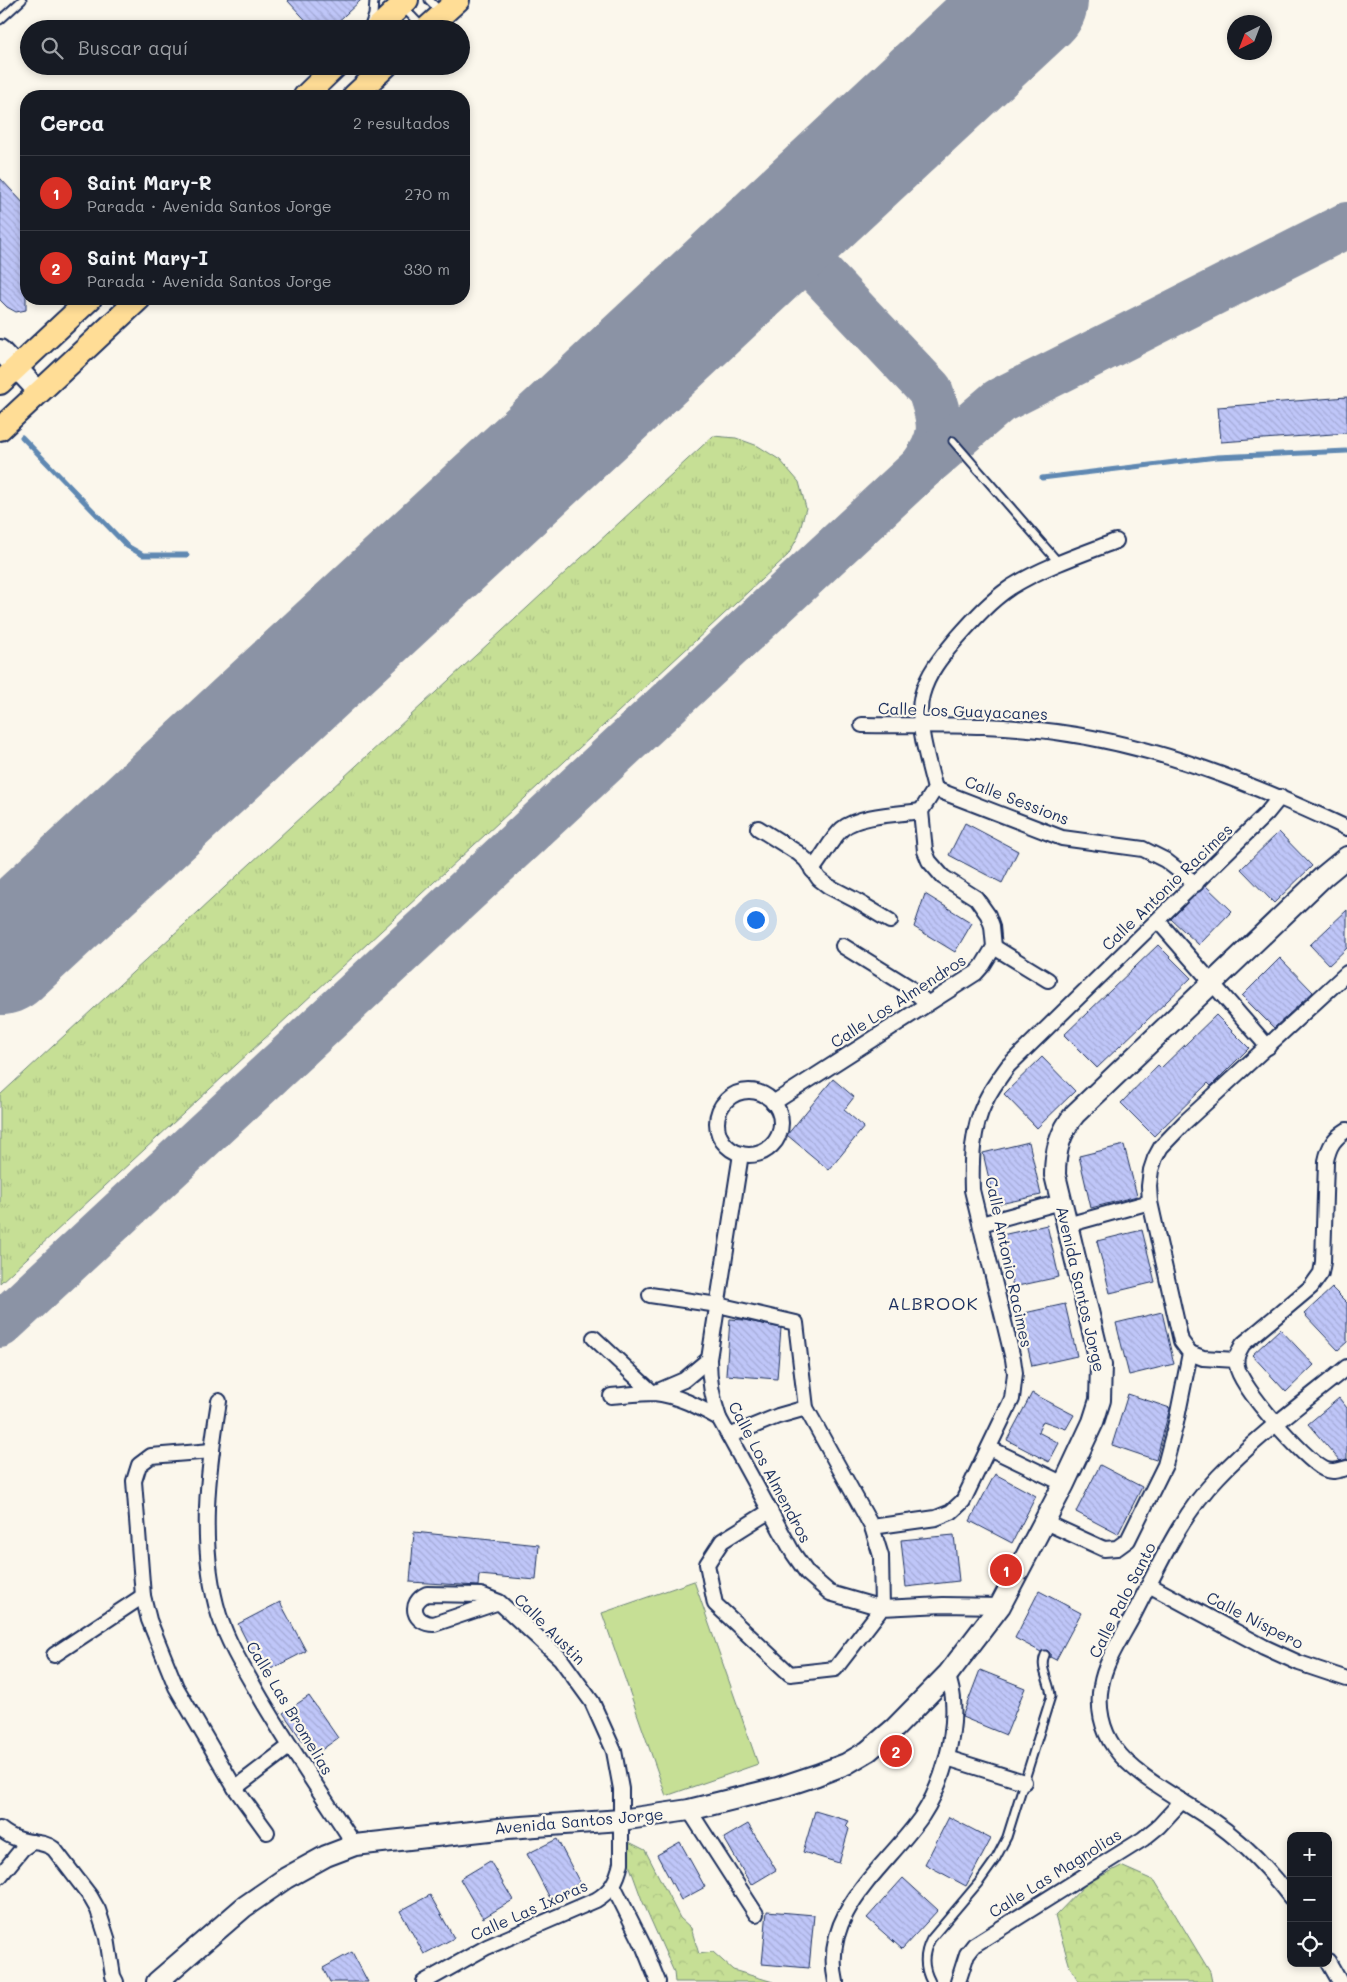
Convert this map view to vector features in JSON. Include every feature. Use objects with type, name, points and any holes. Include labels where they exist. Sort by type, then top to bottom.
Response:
[{"type":"main road","points":[[385,20],[402,2]]},
{"type":"main road","points":[[311,90],[327,75]]},
{"type":"main road","points":[[360,90],[376,75]]},
{"type":"main road","points":[[0,383],[84,305]]},
{"type":"main road","points":[[0,428],[133,305]]},
{"type":"main road","points":[[0,350],[39,392]]},
{"type":"main road","name":"Avenida Santos Jorge","points":[[157,1982],[244,1907],[286,1878],[326,1856],[355,1846],[508,1828],[621,1820],[689,1810],[778,1788],[846,1764],[868,1751],[895,1728],[948,1674],[1000,1606],[1064,1484],[1093,1422],[1100,1400],[1102,1380],[1097,1344],[1055,1175],[1055,1159],[1059,1139],[1067,1124],[1076,1114],[1324,876],[1347,857]]},
{"type":"street","points":[[1048,980],[994,948],[992,926],[982,905],[967,891],[943,877],[930,861],[923,842],[921,811],[935,789],[924,747],[921,726],[922,696],[937,661],[982,611],[1011,587],[1059,564],[1116,541]]},
{"type":"street","name":"Calle Los Guayacanes","points":[[862,725],[1016,728],[1105,740],[1195,764],[1280,797],[1347,828]]},
{"type":"street","name":"Calle Sessions","points":[[935,789],[1062,838],[1143,849],[1165,860],[1196,884]]},
{"type":"street","name":"Calle Antonio Racimes","points":[[872,1527],[936,1518],[951,1512],[963,1501],[1012,1399],[1015,1374],[972,1190],[971,1162],[975,1131],[985,1102],[1008,1066],[1268,813],[1280,797]]},
{"type":"street","points":[[812,870],[839,833],[850,824],[921,811]]},
{"type":"street","points":[[758,828],[798,853],[828,886],[890,921]]},
{"type":"street","points":[[1158,921],[1268,1047]]},
{"type":"street","points":[[843,946],[909,987],[927,1003]]},
{"type":"street","name":"Calle Los Almendros","points":[[774,1103],[976,973],[984,965],[994,948]]},
{"type":"street","points":[[1236,1360],[1203,1358],[1190,1353],[1181,1341],[1150,1202],[1151,1170],[1162,1147],[1185,1122],[1347,973]]},
{"type":"street","points":[[744,1091],[755,1091],[774,1103],[779,1111],[781,1121],[776,1140],[770,1148],[761,1153],[741,1154],[732,1150],[723,1142],[716,1122],[722,1106],[733,1095],[744,1091]]},
{"type":"street","points":[[1347,1130],[1334,1140],[1329,1147],[1326,1161],[1323,1262],[1321,1273],[1311,1287],[1243,1344],[1236,1360],[1240,1375],[1277,1424],[1315,1462],[1324,1468],[1336,1471],[1347,1468]]},
{"type":"street","name":"Calle Los Almendros","points":[[741,1154],[709,1359],[709,1380],[719,1418],[793,1553],[807,1573],[830,1593],[882,1608],[943,1605],[1000,1606]]},
{"type":"street","points":[[981,1224],[1061,1202]]},
{"type":"street","points":[[1067,1225],[1150,1202]]},
{"type":"street","points":[[650,1295],[718,1305],[796,1323],[806,1408],[872,1527],[881,1556],[882,1608],[835,1669],[790,1674],[715,1604],[707,1564],[722,1541],[770,1511]]},
{"type":"street","points":[[594,1338],[653,1393],[685,1401],[719,1418]]},
{"type":"street","points":[[1045,1522],[1104,1549],[1117,1548],[1128,1540],[1165,1464],[1176,1423],[1190,1353]]},
{"type":"street","points":[[610,1396],[653,1393],[671,1388],[684,1380],[709,1359]]},
{"type":"street","name":"Calle Palo Santo","points":[[1287,1893],[1246,1846],[1222,1827],[1133,1768],[1121,1757],[1106,1733],[1099,1703],[1106,1669],[1176,1533],[1202,1495],[1233,1462],[1347,1366]]},
{"type":"street","name":"Calle Las Bromelias","points":[[219,1401],[212,1451],[207,1527],[211,1575],[219,1615],[238,1660],[290,1746],[355,1846]]},
{"type":"street","points":[[729,1436],[778,1416],[806,1408]]},
{"type":"street","points":[[989,1448],[1064,1484]]},
{"type":"street","points":[[212,1451],[150,1456],[139,1465],[134,1481],[143,1596],[149,1620],[176,1687],[236,1788],[267,1832]]},
{"type":"street","name":"Calle Níspero","points":[[1149,1585],[1264,1647],[1299,1663],[1347,1679]]},
{"type":"street","name":"Calle Austin","points":[[499,1602],[434,1624],[421,1622],[415,1611],[420,1598],[427,1594],[481,1595],[499,1602],[560,1658],[592,1702],[614,1751],[621,1789],[621,1820]]},
{"type":"street","points":[[54,1655],[143,1596]]},
{"type":"street","points":[[836,1982],[832,1956],[836,1934],[845,1913],[922,1816],[937,1789],[947,1758],[953,1700],[948,1674]]},
{"type":"street","points":[[236,1788],[290,1746]]},
{"type":"street","points":[[947,1758],[1024,1782]]},
{"type":"street","name":"Calle Las Magnolias","points":[[958,1982],[967,1954],[974,1945],[1143,1839],[1159,1826],[1182,1801]]},
{"type":"street","points":[[689,1810],[756,1914]]},
{"type":"street","name":"Calle Las Ixoras","points":[[424,1982],[478,1952],[596,1900],[606,1893],[614,1885],[621,1863],[621,1820]]},
{"type":"street","points":[[0,1828],[18,1839],[44,1843],[54,1849],[91,1897],[104,1924],[113,1976],[116,1982]]},
{"type":"street","points":[[0,1876],[22,1850],[32,1842]]},
{"type":"street","points":[[614,1885],[643,1945],[658,1982]]},
{"type":"street","points":[[1331,1967],[1340,1982]]},
{"type":"lane","points":[[6,14],[13,0]]},
{"type":"lane","points":[[0,20],[22,0]]},
{"type":"lane","points":[[371,20],[374,0]]},
{"type":"lane","points":[[402,2],[436,14]]},
{"type":"lane","points":[[953,441],[1059,564]]},
{"type":"lane","points":[[931,1982],[926,1968],[926,1948],[931,1939],[980,1881],[995,1860],[1006,1837],[1051,1696],[1051,1687],[1042,1666],[1045,1655]]},
{"type":"green space","points":[[713,436],[736,438],[758,446],[780,460],[799,482],[806,508],[798,537],[788,555],[0,1283],[0,1095]]},
{"type":"green space","points":[[694,1581],[758,1764],[666,1796],[602,1613]]},
{"type":"green space","points":[[619,1837],[645,1850],[680,1918],[691,1928],[699,1954],[713,1952],[733,1970],[773,1982],[675,1982],[674,1972],[642,1900]]},
{"type":"green space","points":[[1121,1866],[1155,1881],[1210,1972],[1212,1982],[1079,1982],[1070,1967],[1055,1916],[1086,1884]]},
{"type":"building","points":[[287,0],[361,0],[340,20],[306,20]]},
{"type":"building","points":[[0,178],[20,200],[20,305],[26,305],[26,310],[16,312],[0,300]]},
{"type":"building","points":[[1347,397],[1347,433],[1221,442],[1218,407]]},
{"type":"building","points":[[965,823],[1018,851],[1002,883],[949,855]]},
{"type":"building","points":[[1279,832],[1312,866],[1274,903],[1241,869]]},
{"type":"building","points":[[1205,885],[1232,911],[1199,945],[1171,919]]},
{"type":"building","points":[[925,894],[972,923],[955,952],[914,927]]},
{"type":"building","points":[[1347,910],[1347,948],[1329,965],[1310,945]]},
{"type":"building","points":[[1158,945],[1191,978],[1097,1068],[1064,1035]]},
{"type":"building","points":[[1280,958],[1313,992],[1274,1028],[1242,996]]},
{"type":"building","points":[[1216,1015],[1249,1048],[1211,1086],[1208,1083],[1154,1136],[1121,1103],[1158,1065],[1161,1068]]},
{"type":"building","points":[[1042,1057],[1075,1091],[1037,1128],[1004,1094]]},
{"type":"building","points":[[833,1079],[854,1097],[844,1110],[864,1127],[829,1170],[787,1135]]},
{"type":"building","points":[[1029,1142],[1041,1195],[995,1205],[983,1153]]},
{"type":"building","points":[[1124,1145],[1137,1196],[1091,1208],[1079,1156]]},
{"type":"building","points":[[1047,1225],[1059,1277],[1013,1287],[1002,1235]]},
{"type":"building","points":[[1142,1230],[1155,1282],[1110,1293],[1097,1241]]},
{"type":"building","points":[[1332,1288],[1347,1303],[1347,1342],[1338,1350],[1304,1314]]},
{"type":"building","points":[[1065,1304],[1077,1356],[1032,1366],[1020,1314]]},
{"type":"building","points":[[1162,1312],[1174,1364],[1129,1375],[1116,1323]]},
{"type":"building","points":[[730,1319],[781,1328],[777,1379],[726,1375]]},
{"type":"building","points":[[1280,1329],[1314,1365],[1286,1392],[1252,1355]]},
{"type":"building","points":[[1032,1393],[1074,1415],[1066,1429],[1043,1421],[1038,1432],[1059,1443],[1049,1462],[1007,1440]]},
{"type":"building","points":[[1128,1394],[1170,1408],[1156,1460],[1112,1445]]},
{"type":"building","points":[[1339,1398],[1347,1408],[1347,1459],[1340,1461],[1308,1424]]},
{"type":"building","points":[[1100,1465],[1142,1487],[1118,1534],[1076,1512]]},
{"type":"building","points":[[995,1474],[1036,1496],[1012,1543],[970,1521]]},
{"type":"building","points":[[414,1532],[539,1545],[536,1580],[479,1575],[478,1586],[410,1582]]},
{"type":"building","points":[[954,1535],[959,1581],[906,1587],[901,1540]]},
{"type":"building","points":[[1039,1591],[1081,1613],[1056,1660],[1050,1657],[1050,1653],[1047,1650],[1041,1652],[1015,1638]]},
{"type":"building","points":[[280,1602],[306,1651],[263,1673],[238,1624]]},
{"type":"building","points":[[980,1670],[1025,1688],[1006,1735],[962,1717]]},
{"type":"building","points":[[309,1696],[338,1738],[313,1756],[283,1713]]},
{"type":"building","points":[[815,1811],[849,1821],[846,1826],[849,1829],[839,1863],[803,1852]]},
{"type":"building","points":[[949,1817],[991,1839],[966,1886],[925,1864]]},
{"type":"building","points":[[748,1824],[776,1870],[751,1885],[724,1838]]},
{"type":"building","points":[[557,1839],[580,1883],[550,1898],[527,1854]]},
{"type":"building","points":[[680,1842],[705,1887],[681,1900],[657,1855]]},
{"type":"building","points":[[490,1861],[513,1900],[483,1918],[460,1879]]},
{"type":"building","points":[[903,1878],[938,1910],[902,1949],[867,1918]]},
{"type":"building","points":[[430,1895],[454,1938],[424,1954],[400,1911]]},
{"type":"building","points":[[767,1911],[814,1915],[809,1968],[762,1964]]},
{"type":"building","points":[[352,1952],[368,1982],[330,1982],[323,1968]]},
{"type":"waterway","points":[[22,437],[127,546],[143,555],[187,555]]},
{"type":"waterway","points":[[1042,478],[1217,457],[1347,451]]},
{"type":"taxiway","points":[[0,1325],[922,467],[999,401],[1347,225]]},
{"type":"taxiway","points":[[781,232],[930,390],[937,412],[939,430],[934,447],[922,467]]},
{"type":"runway","points":[[0,957],[1030,0]]},
{"type":"place","name":"Saint Mary-R","points":[[1006,1570]]},
{"type":"place","name":"Saint Mary-I","points":[[896,1751]]},
{"type":"district","name":"ALBROOK","points":[[933,1304]]}]
